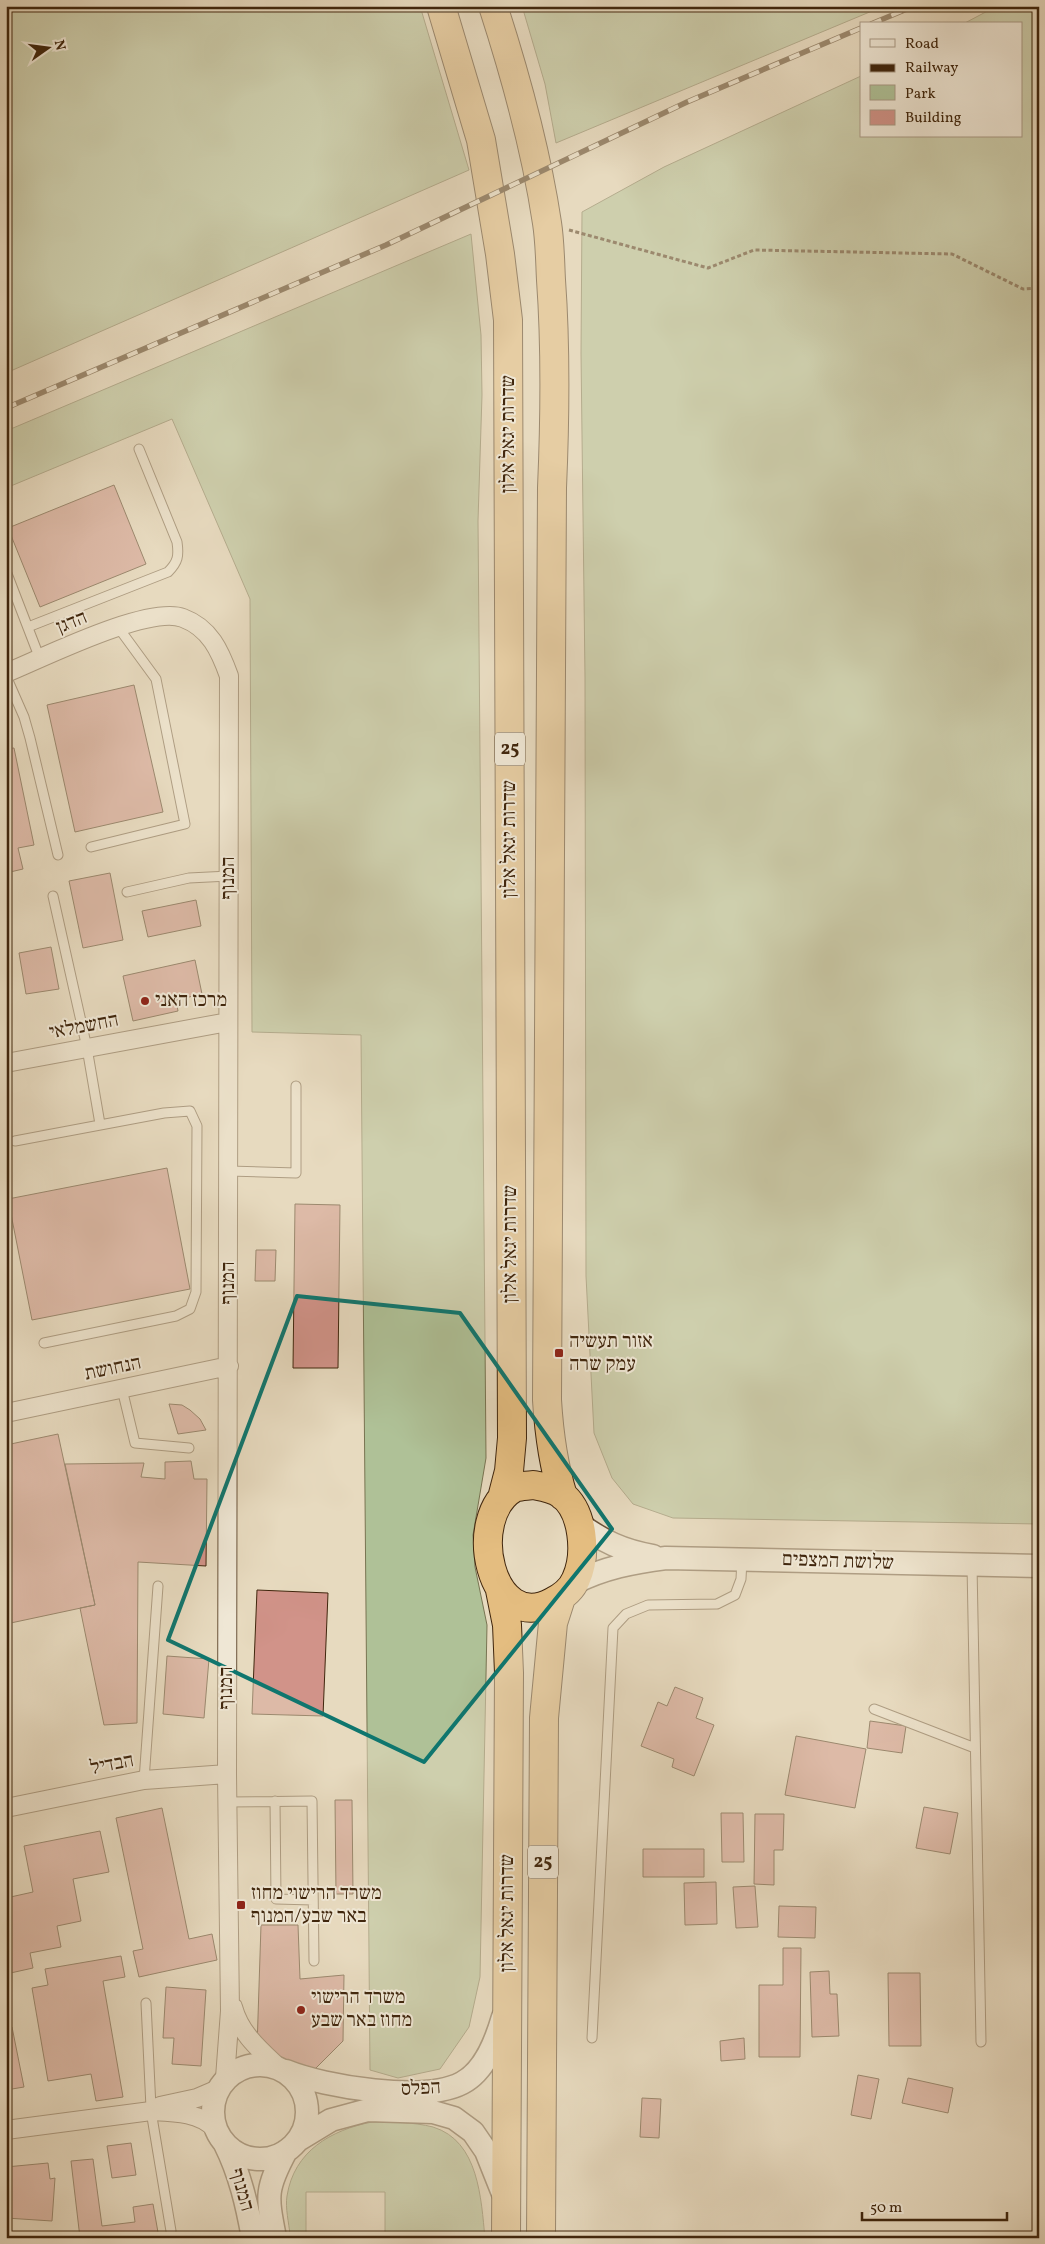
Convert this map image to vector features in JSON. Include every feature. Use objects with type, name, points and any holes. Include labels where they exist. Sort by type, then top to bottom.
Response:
[{"type":"highway","name":"שדרות יגאל אלון","points":[[441,6],[481,140],[499,245],[508,320],[512,1438],[509,1471],[502,1498]]},
{"type":"highway","name":"שדרות יגאל אלון","points":[[493,6],[521,95],[536,159],[547,224],[554,318],[555,425],[552,488],[547,1400],[554,1466],[563,1496]]},
{"type":"highway","points":[[502,1498],[515,1488],[532,1485],[550,1488],[563,1496]]},
{"type":"highway","name":"25","points":[[563,1496],[575,1514],[582,1534],[583,1552],[580,1570],[568,1591]]},
{"type":"highway","name":"25","points":[[500,1590],[491,1569],[487,1542],[490,1523],[502,1498]]},
{"type":"highway","name":"שדרות יגאל אלון","points":[[500,1590],[507,1632],[509,1673],[506,2238]]},
{"type":"highway","points":[[500,1590],[511,1601],[525,1607],[544,1606],[568,1591]]},
{"type":"highway","name":"שדרות יגאל אלון","points":[[541,2238],[544,1718],[553,1622],[568,1591]]},
{"type":"street","name":"הדגן","points":[[6,674],[118,628],[156,616]]},
{"type":"street","name":"המנוף","points":[[156,616],[182,618],[203,629],[220,650],[229,676],[227,1774],[229,1994],[221,2084]]},
{"type":"street","name":"החשמלאי","points":[[6,1063],[228,1022]]},
{"type":"street","name":"הנחושת","points":[[6,1413],[229,1366]]},
{"type":"street","name":"שלושת המצפים","points":[[578,1523],[598,1538],[618,1548],[666,1558],[1039,1566]]},
{"type":"street","name":"שלושת המצפים","points":[[568,1591],[590,1575],[613,1568],[666,1558]]},
{"type":"street","name":"שלושת המצפים","points":[[1011,1566],[1039,1572]]},
{"type":"street","name":"הבדיל","points":[[6,1808],[144,1780],[227,1774]]},
{"type":"street","name":"המנוף","points":[[229,1994],[236,2020],[246,2036],[281,2069]]},
{"type":"street","name":"הפלס","points":[[281,2069],[326,2085],[401,2091],[447,2089],[463,2083],[477,2071],[487,2057],[498,2033],[507,2001]]},
{"type":"street","points":[[6,2130],[126,2114],[196,2098],[221,2084],[244,2066],[267,2064],[281,2069],[296,2082],[304,2095],[307,2110],[305,2126],[292,2146],[274,2157],[260,2160],[247,2158],[234,2152],[209,2122],[175,2112],[151,2109]]},
{"type":"street","points":[[220,2136],[212,2116],[213,2102],[221,2084]]},
{"type":"street","name":"הפלס","points":[[292,2146],[331,2120],[368,2110],[433,2112],[454,2118],[473,2132],[486,2151],[506,2202]]},
{"type":"street","name":"המנוף","points":[[220,2136],[237,2168],[253,2238]]},
{"type":"street","name":"המנוף","points":[[275,2238],[269,2192],[272,2177],[292,2146]]},
{"type":"lane","points":[[28,627],[168,572],[176,564],[178,554],[177,542],[139,449]]},
{"type":"lane","points":[[6,571],[40,659]]},
{"type":"lane","points":[[91,847],[184,824],[156,679],[118,628]]},
{"type":"lane","points":[[6,674],[24,717],[30,738],[58,856]]},
{"type":"lane","points":[[126,892],[189,878],[229,876]]},
{"type":"lane","points":[[53,896],[86,1048],[100,1124]]},
{"type":"lane","points":[[228,1172],[296,1173],[296,1086]]},
{"type":"lane","points":[[15,1141],[164,1113],[190,1111],[197,1126],[196,1292],[190,1308],[176,1316],[44,1343]]},
{"type":"lane","points":[[122,1389],[135,1443],[189,1448]]},
{"type":"lane","points":[[592,2038],[613,1628],[626,1614],[648,1605],[717,1604],[735,1595],[741,1579],[742,1559]]},
{"type":"lane","points":[[972,1565],[981,2042]]},
{"type":"lane","points":[[144,1780],[158,1586]]},
{"type":"lane","points":[[874,1709],[975,1748]]},
{"type":"lane","points":[[275,1801],[276,1899],[313,1900]]},
{"type":"lane","points":[[228,1802],[312,1801],[314,1961]]},
{"type":"lane","points":[[146,2003],[151,2109],[171,2231]]},
{"type":"path","points":[[547,224],[708,268],[754,250],[952,254],[1023,289],[1039,288]]},
{"type":"highlighted area","points":[[297,1296],[460,1313],[612,1529],[424,1762],[168,1640]]},
{"type":"green space","points":[[6,6],[420,6],[469,170],[6,373]]},
{"type":"green space","points":[[522,6],[884,6],[556,143],[545,84]]},
{"type":"green space","points":[[997,6],[1039,6],[1039,1524],[673,1518],[633,1504],[612,1478],[594,1433],[586,1276],[585,677],[581,353],[582,212],[664,167],[860,76],[860,138],[1022,138],[1022,22],[967,22]]},
{"type":"green space","points":[[471,234],[481,335],[482,395],[478,521],[486,1458],[473,1535],[475,1567],[487,1625],[480,1977],[469,2027],[440,2069],[398,2078],[370,2070],[361,1035],[252,1032],[250,599],[172,419],[6,488],[6,431]]},
{"type":"green space","points":[[372,2122],[410,2123],[433,2127],[448,2134],[460,2145],[469,2158],[475,2173],[482,2206],[485,2238],[385,2238],[385,2192],[306,2192],[306,2236],[290,2235],[287,2196],[297,2167],[306,2155],[329,2137]]},
{"type":"building","points":[[114,485],[146,564],[40,607],[8,528]]},
{"type":"building","points":[[134,685],[163,812],[75,832],[47,705]]},
{"type":"building","points":[[14,748],[34,845],[18,848],[23,869],[6,873],[6,749]]},
{"type":"building","points":[[110,873],[123,940],[83,948],[69,881]]},
{"type":"building","points":[[196,900],[201,926],[148,937],[142,911]]},
{"type":"building","points":[[51,947],[59,989],[26,994],[19,953]]},
{"type":"building","points":[[195,960],[202,994],[176,1000],[178,1011],[133,1021],[123,976]]},
{"type":"building","points":[[167,1168],[190,1289],[32,1320],[8,1199]]},
{"type":"building","points":[[295,1204],[340,1205],[338,1368],[293,1368]]},
{"type":"building","points":[[256,1250],[276,1250],[275,1281],[255,1281]]},
{"type":"building","points":[[169,1404],[182,1405],[190,1410],[200,1419],[206,1430],[178,1434]]},
{"type":"building","points":[[58,1434],[95,1605],[6,1624],[6,1445]]},
{"type":"building","points":[[191,1461],[194,1479],[207,1479],[206,1566],[138,1562],[137,1723],[104,1725],[80,1608],[95,1605],[65,1464],[144,1463],[141,1477],[165,1479],[165,1462]]},
{"type":"building","points":[[257,1590],[328,1593],[323,1716],[252,1714]]},
{"type":"building","points":[[167,1656],[209,1659],[204,1718],[163,1714]]},
{"type":"building","points":[[675,1687],[703,1698],[696,1718],[714,1725],[694,1776],[672,1767],[674,1759],[641,1746],[658,1702],[667,1706]]},
{"type":"building","points":[[870,1721],[906,1726],[902,1753],[867,1748]]},
{"type":"building","points":[[796,1736],[866,1749],[855,1808],[785,1795]]},
{"type":"building","points":[[335,1800],[352,1800],[353,1894],[336,1894]]},
{"type":"building","points":[[924,1807],[958,1813],[950,1854],[916,1848]]},
{"type":"building","points":[[162,1808],[189,1939],[212,1934],[217,1960],[139,1977],[133,1951],[143,1949],[116,1818]]},
{"type":"building","points":[[721,1813],[743,1813],[744,1862],[722,1862]]},
{"type":"building","points":[[755,1814],[784,1814],[783,1850],[774,1850],[774,1885],[754,1884]]},
{"type":"building","points":[[100,1831],[109,1872],[73,1879],[81,1921],[57,1926],[61,1947],[30,1953],[33,1968],[6,1974],[6,1898],[33,1892],[24,1846]]},
{"type":"building","points":[[643,1849],[704,1849],[704,1877],[643,1877]]},
{"type":"building","points":[[716,1882],[717,1924],[685,1925],[684,1883]]},
{"type":"building","points":[[755,1886],[758,1927],[736,1928],[733,1887]]},
{"type":"building","points":[[779,1906],[816,1907],[815,1938],[778,1937]]},
{"type":"building","name":"משרד הרישוי מחוז באר שבע","points":[[261,1925],[298,1925],[300,1979],[344,1975],[343,2041],[305,2079],[257,2048]]},
{"type":"building","points":[[783,1948],[801,1948],[800,2057],[759,2057],[759,1985],[783,1985]]},
{"type":"building","points":[[121,1956],[125,1977],[103,1981],[123,2097],[96,2101],[91,2074],[48,2081],[32,1988],[48,1985],[45,1969]]},
{"type":"building","points":[[829,1971],[830,1994],[837,1994],[839,2036],[812,2037],[810,1972]]},
{"type":"building","points":[[888,1973],[920,1973],[921,2046],[889,2046]]},
{"type":"building","points":[[166,1987],[206,1990],[201,2066],[172,2064],[174,2038],[163,2038]]},
{"type":"building","points":[[12,2027],[24,2087],[6,2090],[6,2028]]},
{"type":"building","points":[[744,2038],[745,2059],[721,2061],[720,2041]]},
{"type":"building","points":[[858,2075],[879,2079],[871,2119],[851,2115]]},
{"type":"building","points":[[908,2078],[953,2088],[948,2113],[902,2103]]},
{"type":"building","points":[[642,2098],[661,2099],[659,2138],[640,2137]]},
{"type":"building","points":[[131,2143],[136,2175],[112,2178],[107,2146]]},
{"type":"building","points":[[93,2159],[102,2226],[135,2222],[133,2207],[153,2204],[159,2238],[80,2238],[71,2161]]},
{"type":"building","points":[[48,2163],[50,2179],[55,2178],[52,2221],[6,2218],[6,2167]]},
{"type":"railway","points":[[876,22],[914,6]]},
{"type":"railway","points":[[6,408],[386,245],[687,102],[860,28]]},
{"type":"place","name":"מרכז האני","points":[[145,1001]]},
{"type":"place","name":"אזור תעשיה עמק שרה","points":[[559,1353]]},
{"type":"place","name":"משרד הרישוי מחוז באר שבע/המנוף","points":[[241,1905]]},
{"type":"place","name":"משרד הרישוי מחוז באר שבע","points":[[301,2010]]}]
